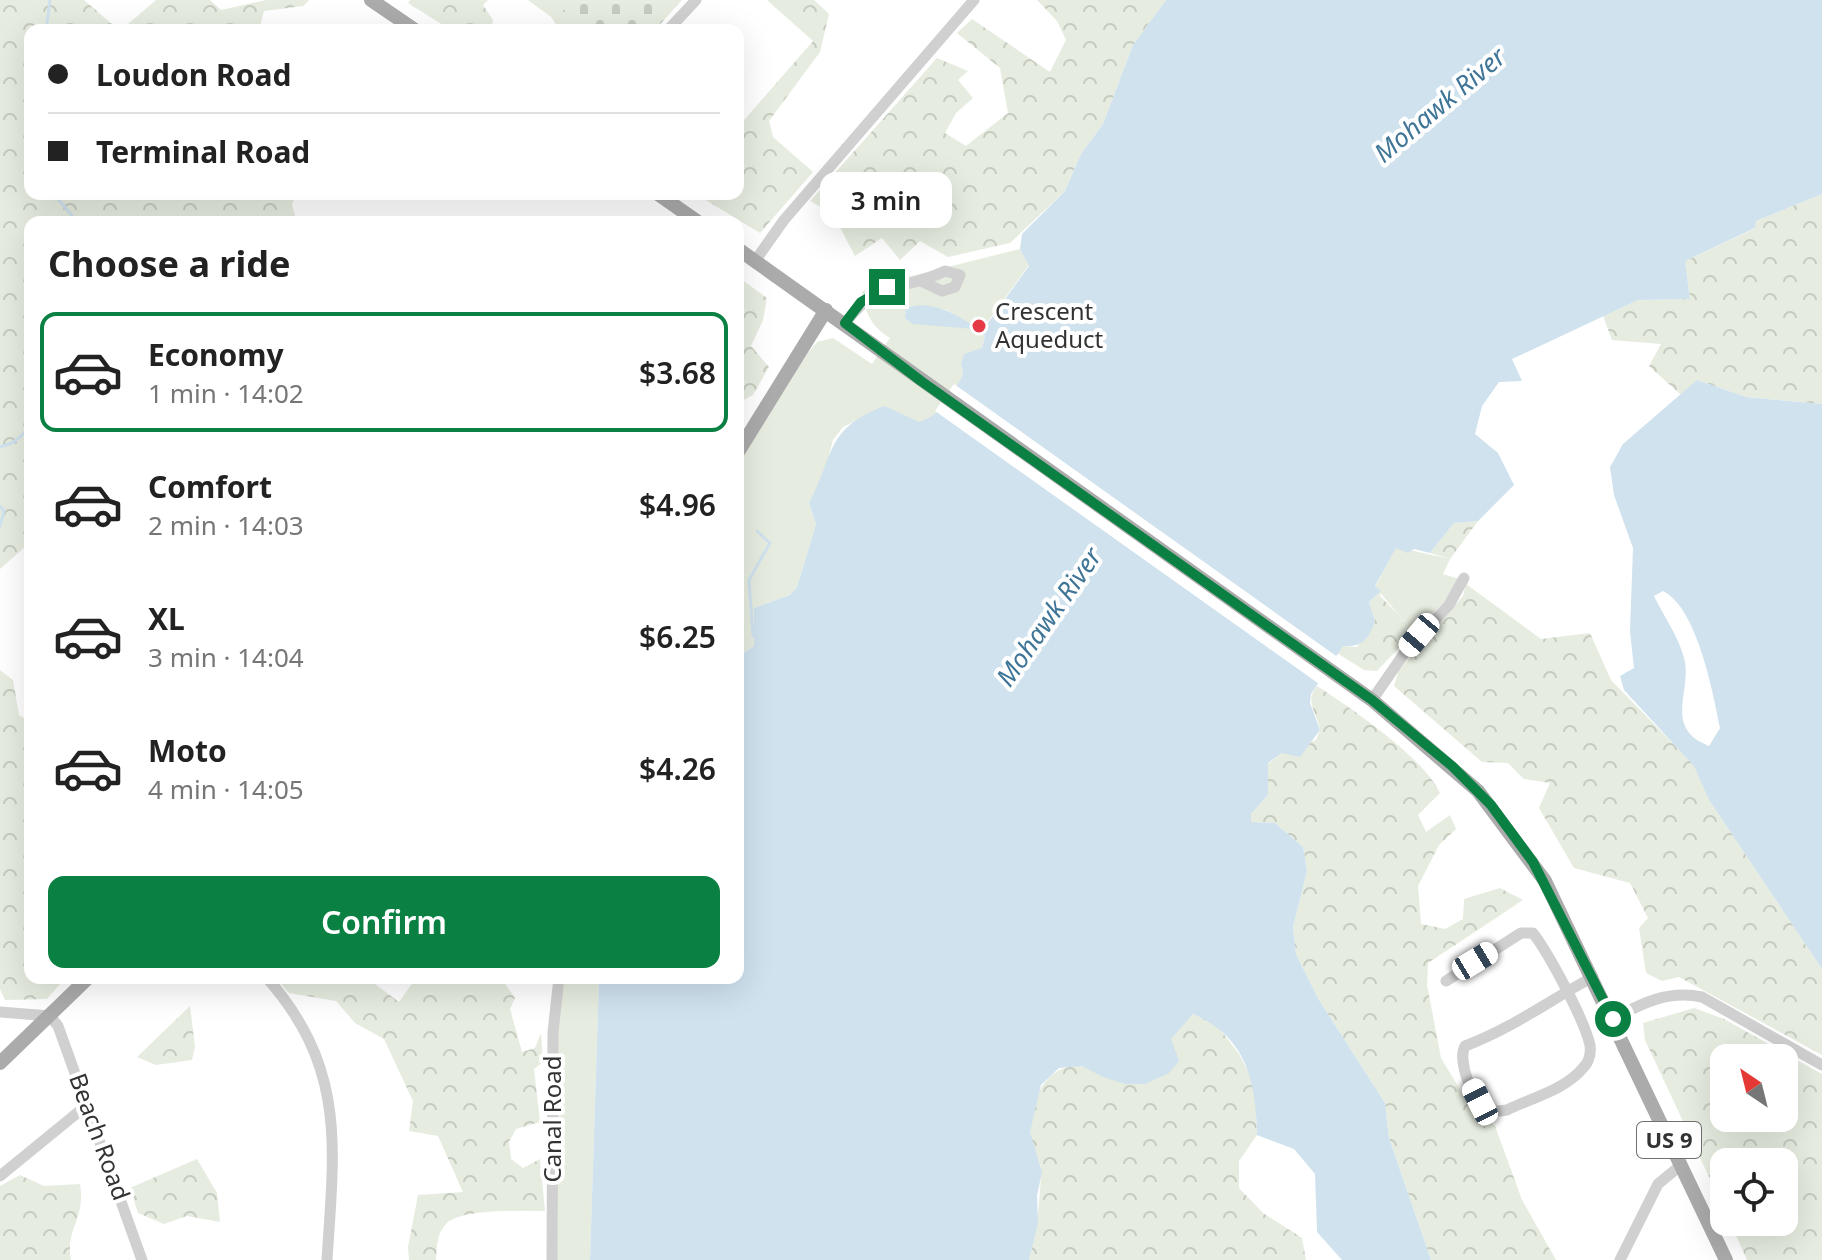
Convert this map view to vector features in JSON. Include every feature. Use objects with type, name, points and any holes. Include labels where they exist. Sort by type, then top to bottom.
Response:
[{"type":"main road","points":[[371,0],[406,24]]},
{"type":"main road","points":[[667,200],[689,216]]},
{"type":"main road","name":"US 9","points":[[744,253],[1372,700],[1452,766],[1491,805],[1545,881],[1726,1260]]},
{"type":"main road","points":[[744,442],[826,310]]},
{"type":"main road","points":[[0,1063],[79,984]]},
{"type":"street","points":[[674,24],[696,0]]},
{"type":"street","points":[[755,261],[784,220],[974,0]]},
{"type":"street","points":[[845,323],[861,302],[887,287],[923,282]]},
{"type":"street","points":[[1372,700],[1408,648],[1449,605],[1464,578]]},
{"type":"street","points":[[1446,981],[1528,931],[1540,942],[1566,993],[1589,1044],[1584,1067],[1564,1083],[1507,1110],[1486,1110],[1461,1062],[1465,1046],[1491,1037],[1566,993],[1593,977]]},
{"type":"street","points":[[271,984],[301,1026],[330,1096],[334,1157],[327,1260]]},
{"type":"street","name":"Canal Road","points":[[552,1260],[553,1032],[558,984]]},
{"type":"street","points":[[1613,1019],[1660,996],[1685,994],[1702,997],[1822,1065]]},
{"type":"street","points":[[0,1012],[50,1016]]},
{"type":"street","name":"Beach Road","points":[[50,1016],[66,1044],[142,1260]]},
{"type":"street","points":[[0,1176],[87,1105]]},
{"type":"street","points":[[1620,1260],[1658,1184],[1681,1165]]},
{"type":"green space","points":[[0,0],[84,0],[112,24],[24,24],[24,200],[294,200],[295,216],[24,216],[24,548],[0,569]]},
{"type":"green space","points":[[156,0],[210,0],[221,10],[266,0],[309,0],[303,6],[264,11],[261,24],[128,24]]},
{"type":"green space","points":[[410,0],[488,0],[483,5],[493,20],[492,24],[441,24],[408,3]]},
{"type":"green space","points":[[528,0],[558,0],[579,24],[556,24]]},
{"type":"green space","points":[[556,0],[682,0],[660,24],[576,24]]},
{"type":"green space","points":[[767,0],[814,0],[829,14],[820,52],[769,121],[773,137],[813,172],[760,233],[744,223],[744,216],[732,216],[706,200],[744,200],[744,120],[813,41]]},
{"type":"green space","points":[[1037,0],[1166,0],[1133,45],[1103,124],[1081,154],[1065,191],[1010,243],[948,257],[920,241],[900,260],[882,238],[855,256],[833,214],[810,201],[937,58],[968,71],[958,80],[973,98],[956,113],[945,133],[966,146],[1008,113],[1000,68],[957,33],[972,19],[1050,72],[1066,40],[1057,21]]},
{"type":"green space","points":[[1822,194],[1822,404],[1746,397],[1697,380],[1681,395],[1649,366],[1661,344],[1612,340],[1603,316],[1638,300],[1690,299],[1685,261],[1754,229],[1756,221]]},
{"type":"green space","points":[[1020,249],[1029,265],[981,331],[946,310],[912,306],[985,336],[982,348],[961,364],[963,374],[951,397],[927,419],[919,423],[885,406],[843,427],[833,440],[824,474],[809,503],[816,524],[797,587],[790,595],[754,608],[754,646],[744,653],[744,454],[817,342],[833,338],[872,364],[890,338],[878,329],[865,307],[862,292],[871,286]]},
{"type":"green space","points":[[744,281],[767,298],[763,320],[751,346],[769,367],[753,395],[744,400]]},
{"type":"green space","points":[[1478,521],[1450,559],[1430,553],[1454,523]]},
{"type":"green space","points":[[1396,547],[1450,559],[1443,574],[1459,579],[1451,595],[1410,636],[1400,616],[1375,587]]},
{"type":"green space","points":[[1466,584],[1541,639],[1590,633],[1611,680],[1695,766],[1709,800],[1822,969],[1822,1055],[1679,977],[1662,981],[1646,973],[1639,928],[1648,918],[1630,883],[1574,868],[1539,808],[1550,783],[1524,779],[1508,763],[1482,762],[1394,686],[1399,670],[1463,596]]},
{"type":"green space","points":[[1381,591],[1380,596],[1400,616],[1410,636],[1377,671],[1364,670],[1337,653],[1343,646],[1357,647],[1375,621],[1369,602]]},
{"type":"green space","points":[[0,670],[13,680],[19,715],[24,718],[24,984],[60,984],[47,999],[5,1000],[0,989]]},
{"type":"green space","points":[[1317,686],[1385,734],[1431,779],[1440,793],[1418,815],[1426,832],[1450,815],[1456,829],[1439,845],[1418,886],[1421,924],[1445,929],[1463,919],[1464,899],[1500,888],[1523,900],[1428,963],[1427,985],[1441,1058],[1468,1103],[1495,1126],[1522,1200],[1556,1260],[1431,1260],[1389,1138],[1385,1103],[1319,1000],[1296,954],[1293,927],[1307,871],[1303,847],[1275,823],[1251,822],[1251,814],[1268,795],[1268,764],[1282,753],[1316,740],[1320,730],[1311,702]]},
{"type":"green space","points":[[281,984],[375,984],[399,1002],[412,984],[505,984],[515,998],[510,1009],[522,1052],[535,1048],[541,1033],[543,1062],[534,1069],[540,1122],[516,1129],[509,1142],[511,1159],[523,1168],[540,1159],[545,1211],[465,1215],[446,1224],[440,1232],[436,1260],[409,1260],[408,1247],[418,1195],[463,1192],[438,1136],[409,1131],[413,1101],[384,1039],[355,1023],[336,1001],[289,993]]},
{"type":"green space","points":[[559,984],[599,984],[590,1260],[552,1260]]},
{"type":"green space","points":[[190,1006],[195,1046],[192,1060],[156,1065],[137,1057]]},
{"type":"green space","points":[[1694,1008],[1724,1019],[1769,1044],[1710,1044],[1710,1132],[1798,1132],[1798,1061],[1822,1074],[1822,1260],[1747,1260],[1736,1236],[1798,1236],[1798,1148],[1710,1148],[1710,1179],[1645,1040],[1643,1023]]},
{"type":"green space","points":[[1193,1014],[1216,1024],[1239,1054],[1255,1084],[1257,1135],[1239,1161],[1239,1188],[1263,1213],[1302,1238],[1306,1260],[1029,1260],[1041,1174],[1030,1121],[1041,1087],[1057,1071],[1079,1066],[1125,1084]]},
{"type":"green space","points":[[197,1159],[217,1193],[220,1222],[187,1216],[164,1224],[138,1213],[130,1188]]},
{"type":"green space","points":[[20,1175],[44,1186],[80,1184],[80,1206],[71,1240],[71,1260],[0,1260],[0,1186]]},
{"type":"water","name":"Mohawk River","points":[[1166,0],[1822,0],[1822,194],[1756,221],[1755,228],[1685,261],[1690,299],[1638,300],[1512,359],[1522,381],[1499,382],[1482,406],[1475,434],[1498,453],[1514,485],[1478,521],[1454,523],[1430,553],[1414,549],[1408,553],[1396,548],[1375,586],[1381,591],[1369,602],[1375,621],[1370,633],[1360,644],[1343,646],[1311,694],[1310,703],[1320,730],[1300,757],[1282,753],[1268,763],[1268,795],[1251,814],[1251,822],[1275,823],[1303,847],[1307,871],[1293,927],[1296,954],[1319,1000],[1385,1103],[1389,1138],[1431,1260],[1342,1260],[1317,1232],[1315,1174],[1294,1149],[1257,1135],[1251,1079],[1245,1063],[1226,1035],[1193,1014],[1171,1039],[1179,1061],[1169,1073],[1145,1084],[1125,1084],[1082,1066],[1059,1068],[1041,1085],[1030,1132],[1042,1172],[1037,1196],[1038,1223],[1029,1260],[590,1260],[599,984],[744,984],[744,653],[754,646],[754,608],[790,595],[797,587],[816,524],[809,503],[841,433],[866,414],[885,406],[919,422],[941,409],[951,397],[963,374],[961,364],[964,354],[982,348],[985,336],[974,329],[913,324],[905,318],[906,308],[936,307],[982,331],[1029,266],[1020,249],[1022,234],[1065,191],[1081,154],[1103,124],[1133,45]]},
{"type":"water","points":[[1697,380],[1746,397],[1822,404],[1822,969],[1709,800],[1694,766],[1624,690],[1620,676],[1634,668],[1630,631],[1633,548],[1614,495],[1610,467],[1623,444]],"holes":[[[1663,591],[1675,600],[1694,632],[1713,694],[1720,728],[1709,746],[1695,738],[1683,719],[1684,658],[1654,596]]]},
{"type":"pier","points":[[954,384],[1339,658],[1322,686],[935,411]]},
{"type":"waterway","points":[[47,24],[50,0]]},
{"type":"waterway","points":[[59,200],[72,216]]},
{"type":"waterway","points":[[0,447],[14,442],[24,433]]},
{"type":"waterway","points":[[0,506],[4,511],[0,526]]},
{"type":"waterway","points":[[753,636],[749,580],[770,543],[757,531]]},
{"type":"place","name":"Crescent Aqueduct","points":[[979,326]]},
{"type":"route","points":[[887,287],[861,302],[845,323],[921,381],[1403,722],[1478,791],[1522,845],[1545,881],[1613,1019]]}]
